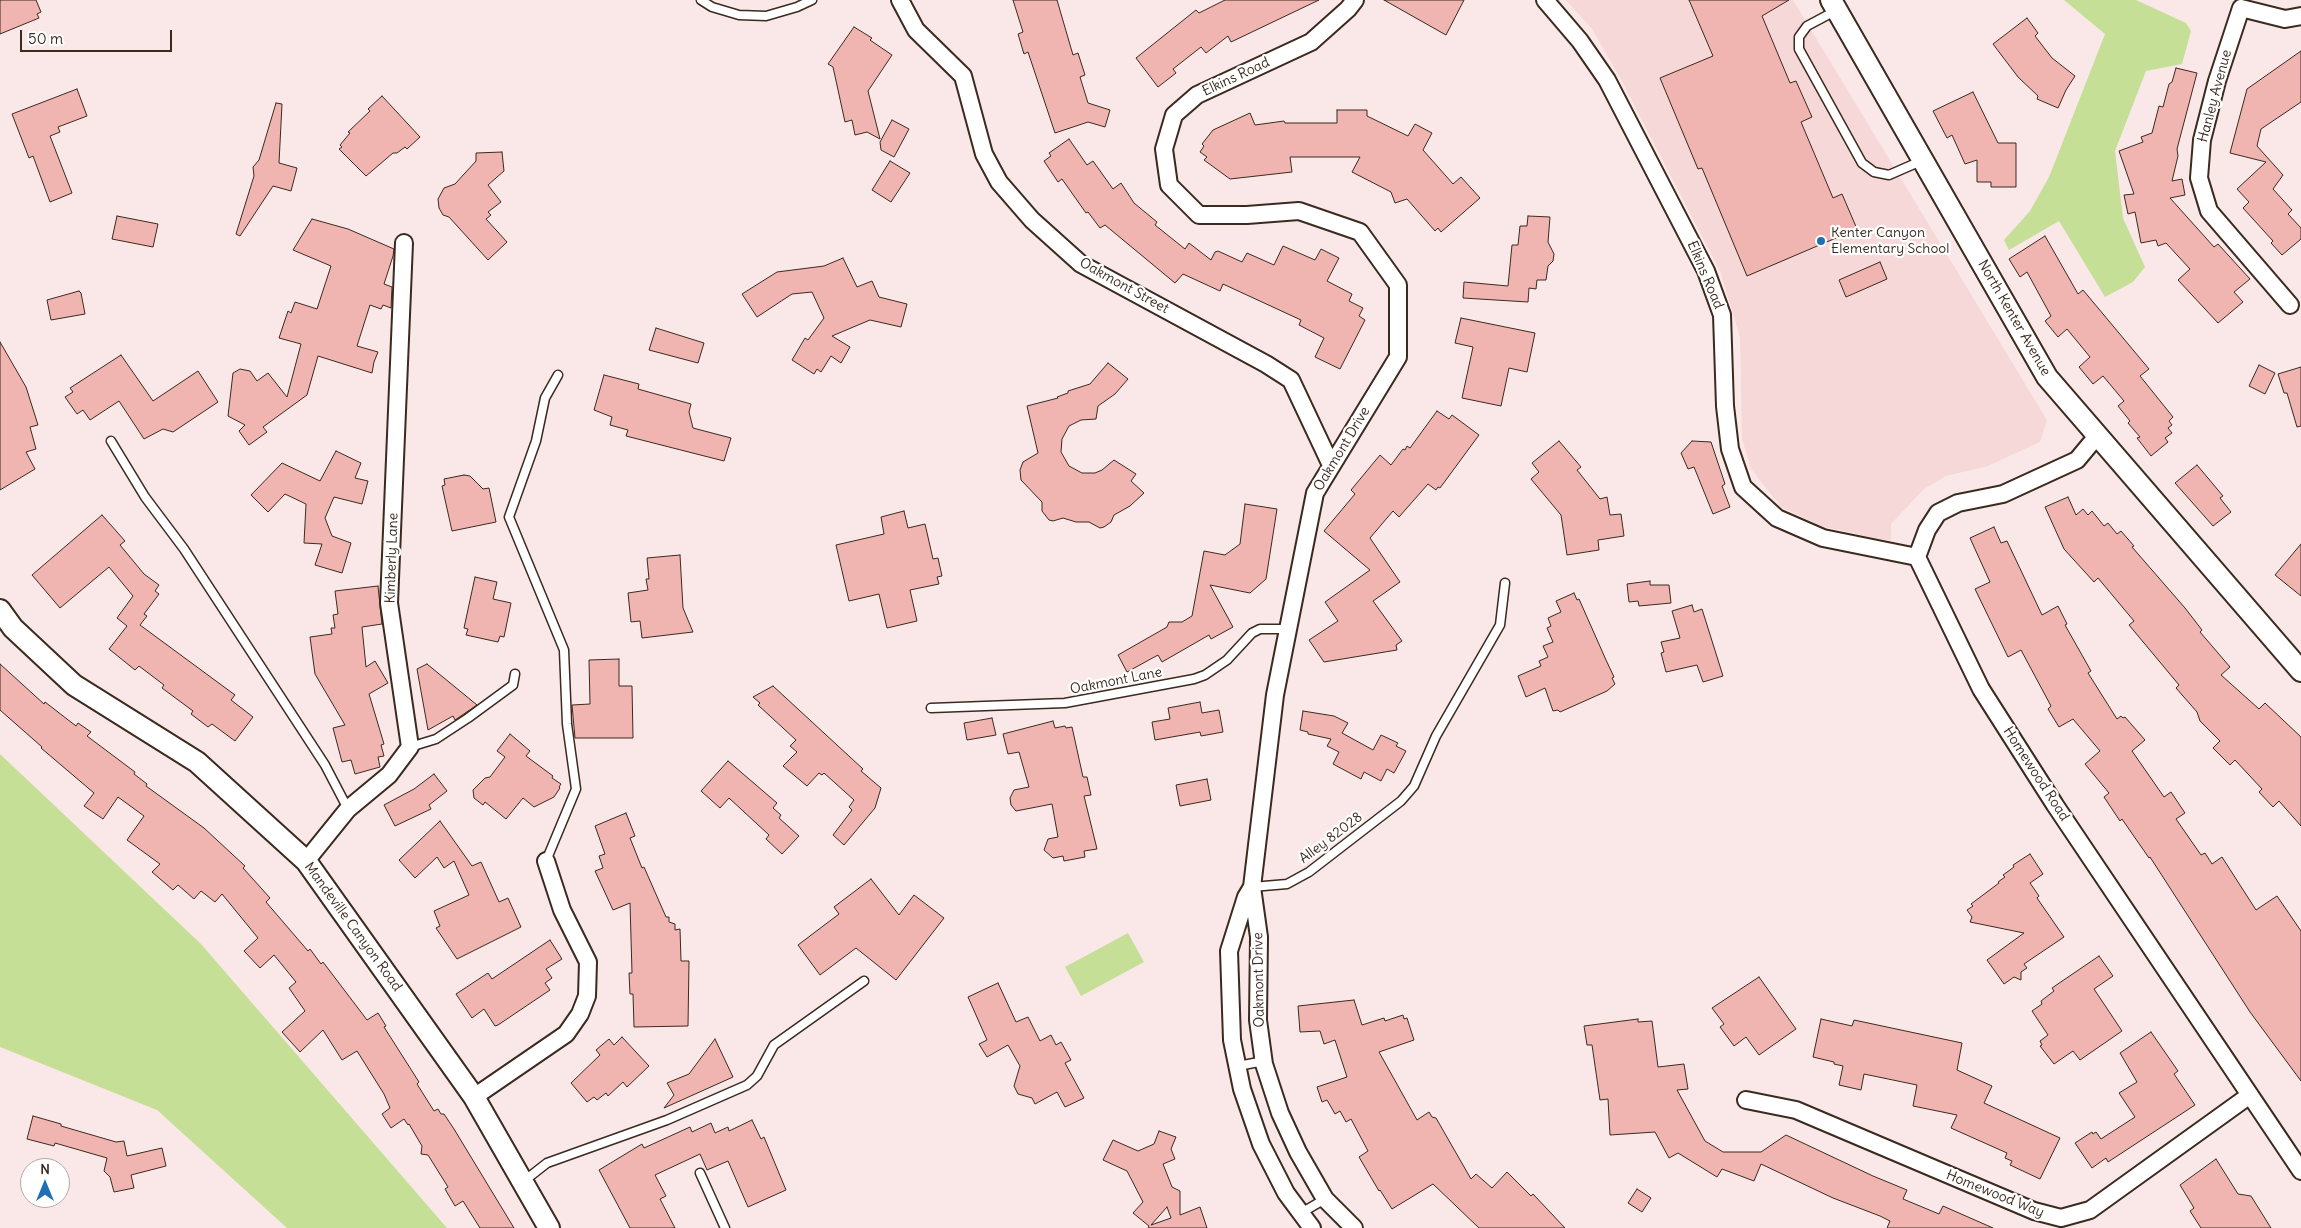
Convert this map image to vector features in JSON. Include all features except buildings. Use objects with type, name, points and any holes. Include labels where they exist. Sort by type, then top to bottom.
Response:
[{"type":"street","name":"Oakmont Street","points":[[900,0],[916,30],[963,76],[984,154],[999,182],[1032,220],[1081,264],[1266,364],[1291,380],[1331,465]]},
{"type":"street","name":"Elkins Road","points":[[1170,185],[1164,148],[1174,115],[1197,95],[1311,42],[1348,9],[1355,0]]},
{"type":"street","name":"Elkins Road","points":[[1545,0],[1580,41],[1607,80],[1706,271],[1722,315],[1725,406],[1730,449],[1743,487],[1777,518],[1823,538],[1917,557]]},
{"type":"street","name":"Hanley Avenue","points":[[2290,305],[2209,210],[2199,178],[2202,140],[2237,4],[2285,19],[2301,16]]},
{"type":"street","name":"North Kenter Avenue","points":[[1834,5],[2047,377],[2301,671]]},
{"type":"street","name":"Oakmont Drive","points":[[1170,185],[1199,215],[1247,215],[1299,211],[1360,232],[1398,285],[1398,357],[1314,493],[1275,695],[1252,887],[1259,937],[1258,1020],[1264,1061],[1280,1113],[1298,1152],[1325,1199],[1354,1228]]},
{"type":"street","name":"Kimberly Lane","points":[[404,243],[389,603],[410,747]]},
{"type":"street","points":[[1917,557],[1927,530],[1938,513],[1958,503],[2003,494],[2077,460],[2098,436]]},
{"type":"street","name":"Homewood Road","points":[[1917,557],[1981,688],[2055,805],[2301,1171]]},
{"type":"street","name":"Mandeville Canyon Road","points":[[0,610],[13,628],[74,685],[197,762],[306,861],[474,1097],[548,1228]]},
{"type":"street","points":[[306,861],[348,809],[389,775],[410,747]]},
{"type":"street","points":[[474,1097],[566,1034],[580,1014],[587,996],[588,962],[562,910],[546,861]]},
{"type":"street","name":"Oakmont Drive","points":[[1252,887],[1246,896],[1229,951],[1232,1040],[1242,1089],[1261,1144],[1286,1193],[1312,1228]]},
{"type":"street","name":"Homewood Way","points":[[1746,1100],[1796,1110],[2034,1211],[2061,1218],[2090,1210],[2250,1095]]},
{"type":"lane","points":[[701,0],[712,7],[739,15],[766,16],[797,7],[812,0]]},
{"type":"lane","points":[[1834,5],[1807,26],[1799,37],[1799,49],[1862,163],[1874,172],[1889,176],[1922,160]]},
{"type":"lane","points":[[546,861],[576,789],[567,724],[564,650],[509,517],[536,442],[545,398],[558,375]]},
{"type":"lane","points":[[110,441],[145,497],[184,549],[320,757],[348,809]]},
{"type":"lane","name":"Alley 82028","points":[[1252,887],[1287,884],[1310,872],[1401,801],[1414,786],[1436,736],[1500,625],[1505,583]]},
{"type":"lane","name":"Oakmont Lane","points":[[931,708],[1065,703],[1194,679],[1209,673],[1227,660],[1252,633],[1260,629],[1288,628]]},
{"type":"lane","points":[[410,747],[436,739],[468,718],[513,684],[515,674]]},
{"type":"lane","points":[[522,1182],[547,1163],[666,1120],[747,1085],[757,1076],[774,1045],[864,982]]},
{"type":"lane","points":[[1238,1066],[1264,1061]]},
{"type":"lane","points":[[700,1173],[725,1228]]},
{"type":"lane","points":[[1301,1213],[1325,1199]]},
{"type":"shaded area","name":"Kenter Canyon Elementary School","points":[[1566,0],[1793,0],[2047,420],[2040,442],[1988,466],[1946,476],[1924,489],[1891,524],[1891,540],[1821,526],[1781,507],[1751,469],[1742,439],[1740,337],[1720,271],[1619,76],[1592,29]]},
{"type":"green space","points":[[2064,0],[2136,0],[2186,23],[2191,31],[2182,64],[2146,71],[2115,151],[2123,218],[2145,267],[2133,282],[2105,297],[2059,221],[2009,250],[2004,240],[2030,211],[2049,177],[2105,34]]},
{"type":"green space","points":[[0,754],[201,944],[447,1228],[287,1228],[157,1110],[0,1047]]},
{"type":"green space","points":[[1128,933],[1144,962],[1081,996],[1065,967]]},
{"type":"place","name":"Kenter Canyon Elementary School","points":[[1821,241]]}]
